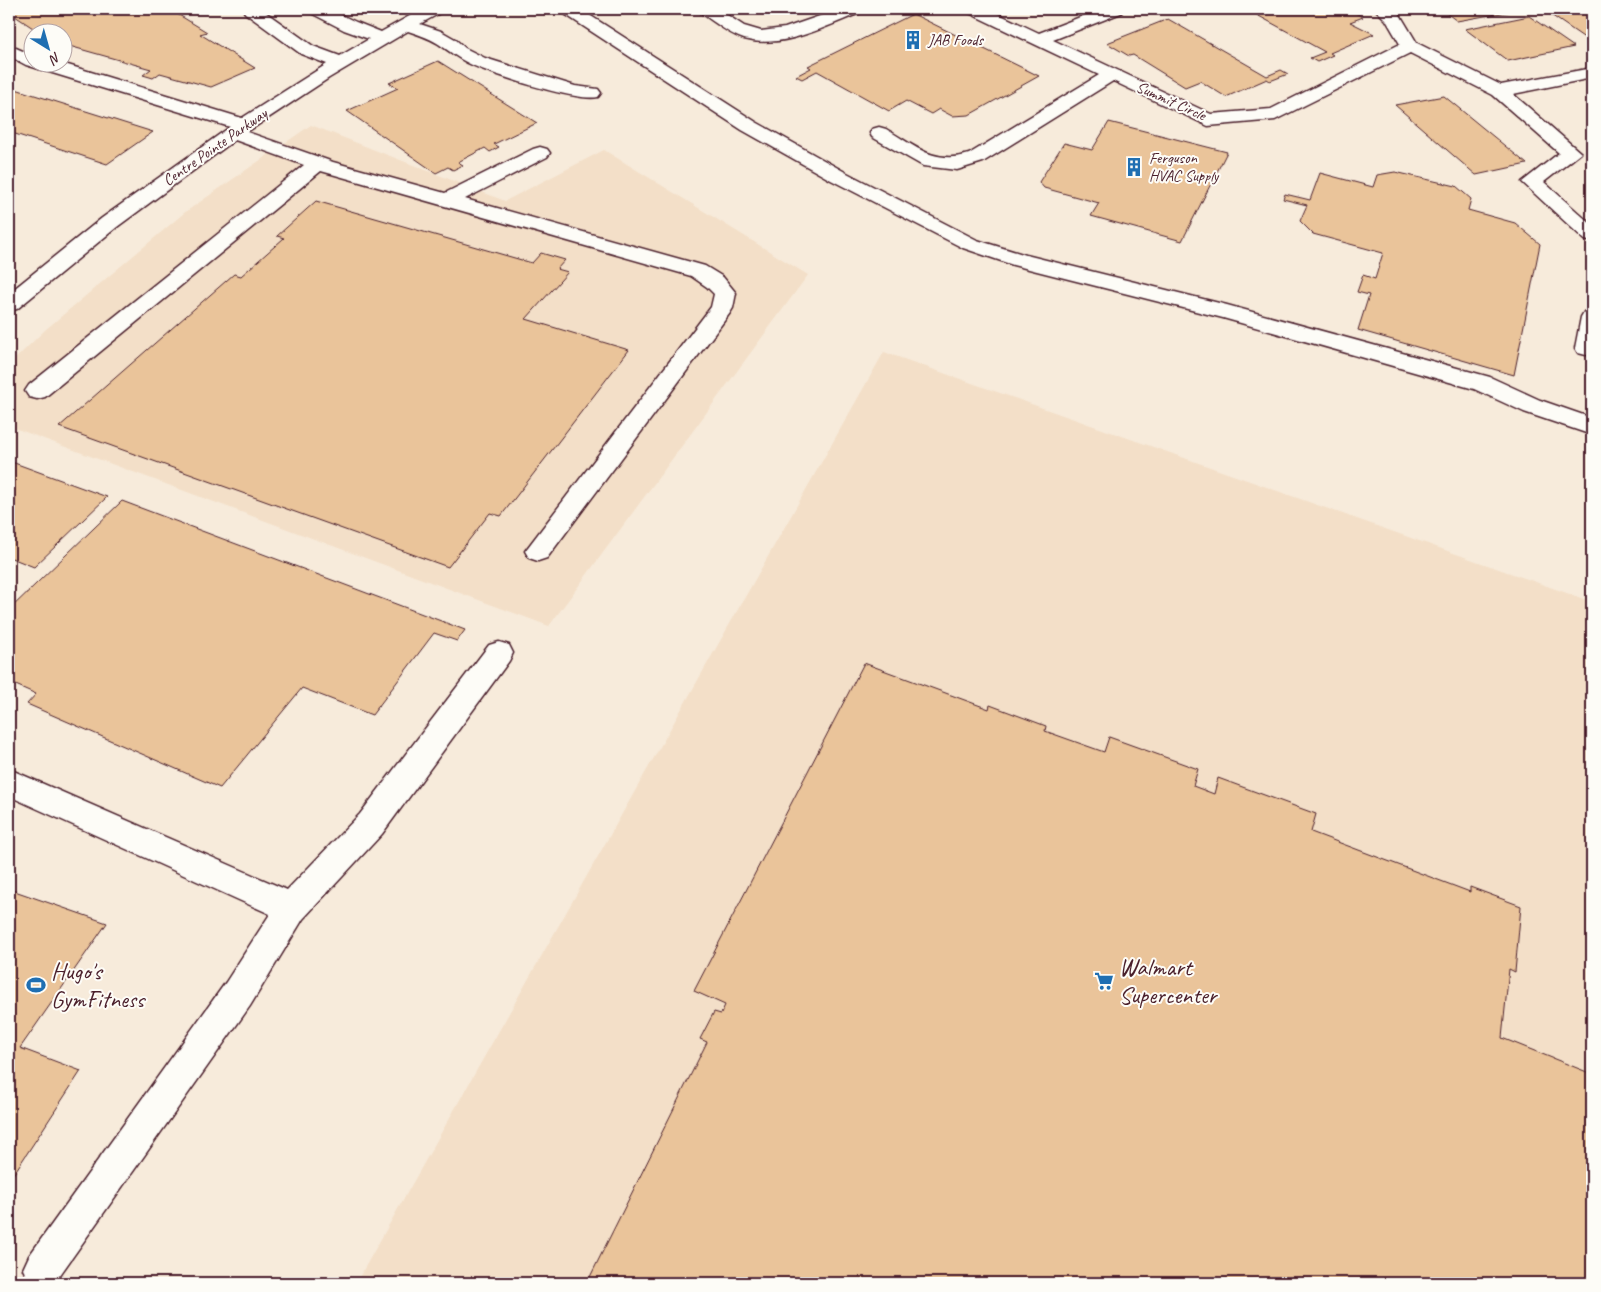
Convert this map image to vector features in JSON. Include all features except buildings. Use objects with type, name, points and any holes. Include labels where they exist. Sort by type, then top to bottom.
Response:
[{"type":"street","points":[[252,9],[307,50],[341,63]]},
{"type":"street","points":[[317,9],[350,26],[382,38]]},
{"type":"street","name":"Centre Pointe Parkway","points":[[9,304],[162,183],[238,129],[341,63],[405,24],[434,9]]},
{"type":"street","points":[[569,9],[749,126],[838,176],[970,244],[1020,260],[1218,310],[1482,383],[1532,406],[1592,427]]},
{"type":"street","points":[[707,9],[736,29],[751,36],[781,36],[854,9]]},
{"type":"street","name":"Summit Circle","points":[[975,9],[1208,120],[1275,114],[1410,46]]},
{"type":"street","points":[[1039,39],[1115,9]]},
{"type":"street","points":[[1383,9],[1393,17],[1410,46],[1499,90],[1578,152],[1532,182],[1592,236]]},
{"type":"street","points":[[405,24],[436,35],[450,43],[459,52],[479,62],[573,91],[592,93]]},
{"type":"street","points":[[9,50],[22,56]]},
{"type":"street","points":[[68,72],[238,129],[318,163],[698,271],[715,282],[725,293],[722,308],[538,551]]},
{"type":"street","points":[[1499,90],[1592,73]]},
{"type":"street","points":[[880,133],[930,162],[957,164],[976,158],[1112,74]]},
{"type":"street","points":[[447,200],[540,153]]},
{"type":"street","points":[[37,391],[318,163]]},
{"type":"street","points":[[1586,348],[1592,317]]},
{"type":"street","points":[[42,1269],[238,994],[292,908],[371,824],[500,653]]},
{"type":"street","points":[[9,782],[292,908]]},
{"type":"shaded area","points":[[311,125],[505,201],[604,150],[808,275],[549,626],[9,426],[9,365],[45,330],[184,213]]},
{"type":"shaded area","points":[[884,352],[1592,602],[1592,1283],[356,1283]]},
{"type":"place","name":"JAB Foods","points":[[913,40]]},
{"type":"place","name":"Ferguson HVAC Supply","points":[[1134,167]]},
{"type":"place","name":"Walmart Supercenter","points":[[1104,981]]},
{"type":"place","name":"Hugo's GymFitness","points":[[36,985]]}]
